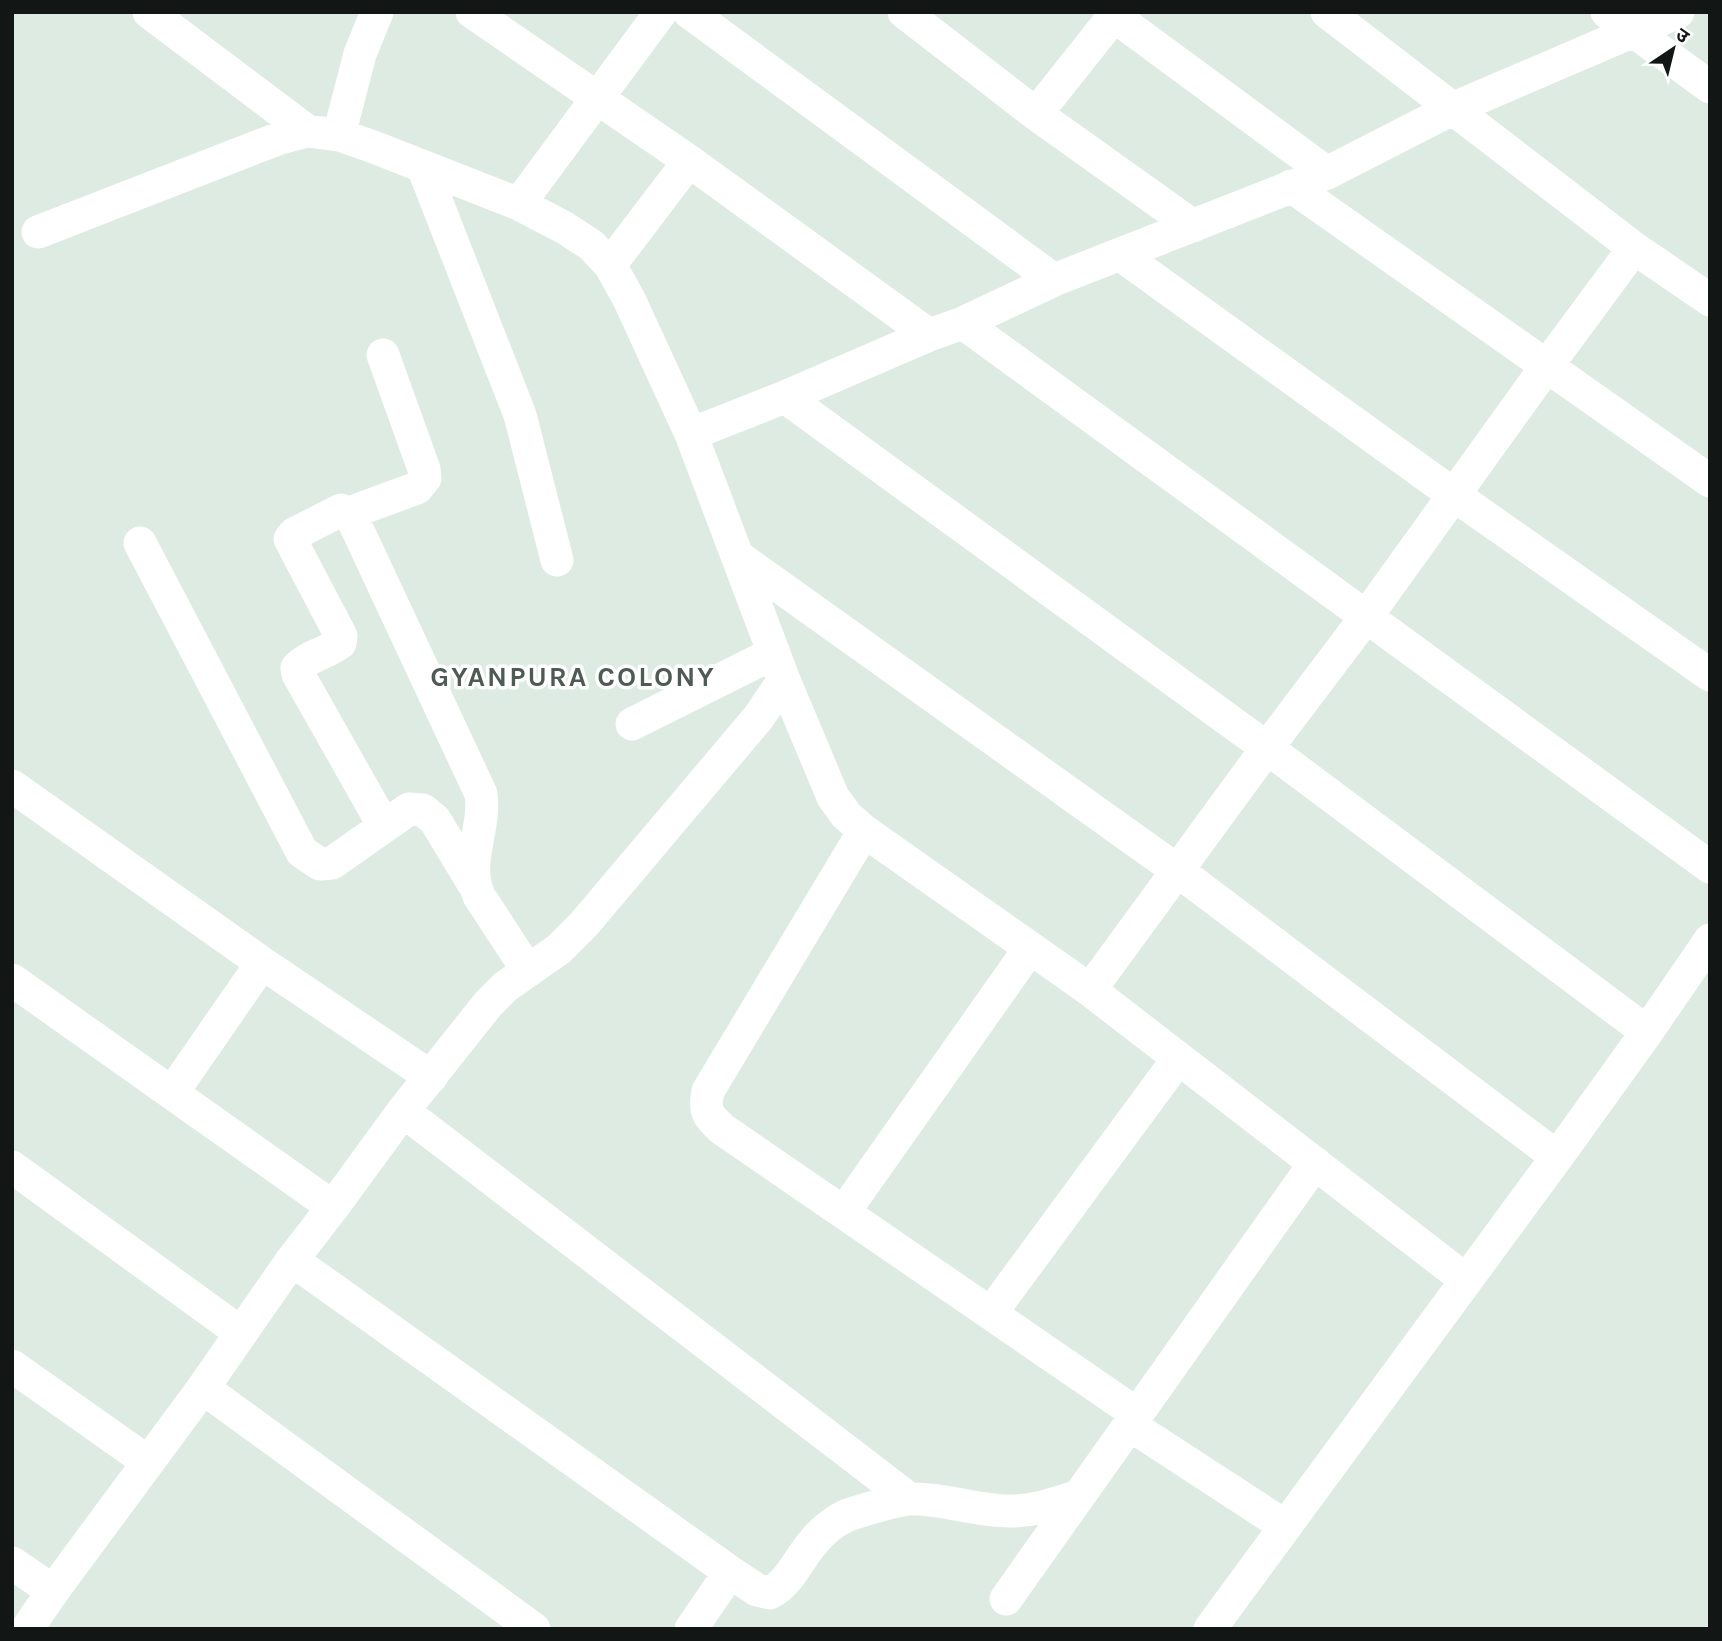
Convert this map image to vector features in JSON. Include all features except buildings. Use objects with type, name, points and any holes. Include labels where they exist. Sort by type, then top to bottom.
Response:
[{"type":"street","points":[[149,12],[323,133],[371,146],[519,204],[590,245],[611,265],[691,434],[779,667],[833,797],[846,815],[864,831],[1090,990],[1466,1280]]},
{"type":"street","points":[[323,133],[377,12]]},
{"type":"street","points":[[472,12],[689,161],[929,335]]},
{"type":"street","points":[[519,204],[661,12]]},
{"type":"street","points":[[689,12],[1054,281]]},
{"type":"street","points":[[904,12],[1035,114],[1193,226]]},
{"type":"street","points":[[1327,12],[1634,248],[1710,300]]},
{"type":"street","points":[[691,434],[962,323],[1054,281],[1327,173],[1620,22],[1678,12]]},
{"type":"street","points":[[1035,114],[1115,14],[1327,173]]},
{"type":"street","points":[[1620,22],[1710,87]]},
{"type":"street","points":[[38,232],[279,138],[323,133]]},
{"type":"street","points":[[611,265],[689,161]]},
{"type":"street","points":[[422,167],[520,415],[557,560]]},
{"type":"street","points":[[1292,186],[1710,481]]},
{"type":"street","points":[[1090,990],[1634,248]]},
{"type":"street","points":[[1121,255],[1710,675]]},
{"type":"street","points":[[962,323],[1710,867]]},
{"type":"street","points":[[349,513],[417,488],[425,478],[383,355]]},
{"type":"street","points":[[785,397],[1267,748],[1647,1032]]},
{"type":"street","points":[[384,827],[297,668],[301,663],[340,643],[341,636],[290,539],[294,534],[341,510],[349,513],[355,522],[481,794],[483,808],[472,866],[473,883]]},
{"type":"street","points":[[140,543],[302,852],[320,864],[332,863],[409,809],[423,810],[435,820],[478,896],[528,971]]},
{"type":"street","points":[[737,556],[1178,871],[1558,1157]]},
{"type":"street","points":[[632,724],[779,667]]},
{"type":"street","points":[[27,1629],[203,1388],[292,1260],[403,1111],[488,1004],[505,987],[559,949],[584,924],[758,718],[779,667]]},
{"type":"street","points":[[12,786],[261,963],[431,1077]]},
{"type":"street","points":[[864,831],[708,1091],[705,1106],[710,1118],[722,1129],[991,1313],[1133,1419],[1285,1526]]},
{"type":"street","points":[[1210,1629],[1558,1157],[1710,940]]},
{"type":"street","points":[[844,1212],[1030,948]]},
{"type":"street","points":[[172,1093],[261,963]]},
{"type":"street","points":[[12,980],[333,1207]]},
{"type":"street","points":[[991,1313],[1178,1059]]},
{"type":"street","points":[[403,1111],[908,1498]]},
{"type":"street","points":[[1006,1598],[1315,1163]]},
{"type":"street","points":[[12,1167],[242,1333]]},
{"type":"street","points":[[292,1260],[757,1590],[770,1593],[781,1587],[812,1543],[847,1515],[908,1498],[1013,1511],[1040,1508],[1079,1496]]},
{"type":"street","points":[[12,1366],[148,1462]]},
{"type":"street","points":[[203,1388],[534,1629]]},
{"type":"street","points":[[12,1563],[53,1591]]},
{"type":"street","points":[[691,1629],[730,1572]]},
{"type":"district","name":"GYANPURA COLONY","points":[[573,676]]}]
